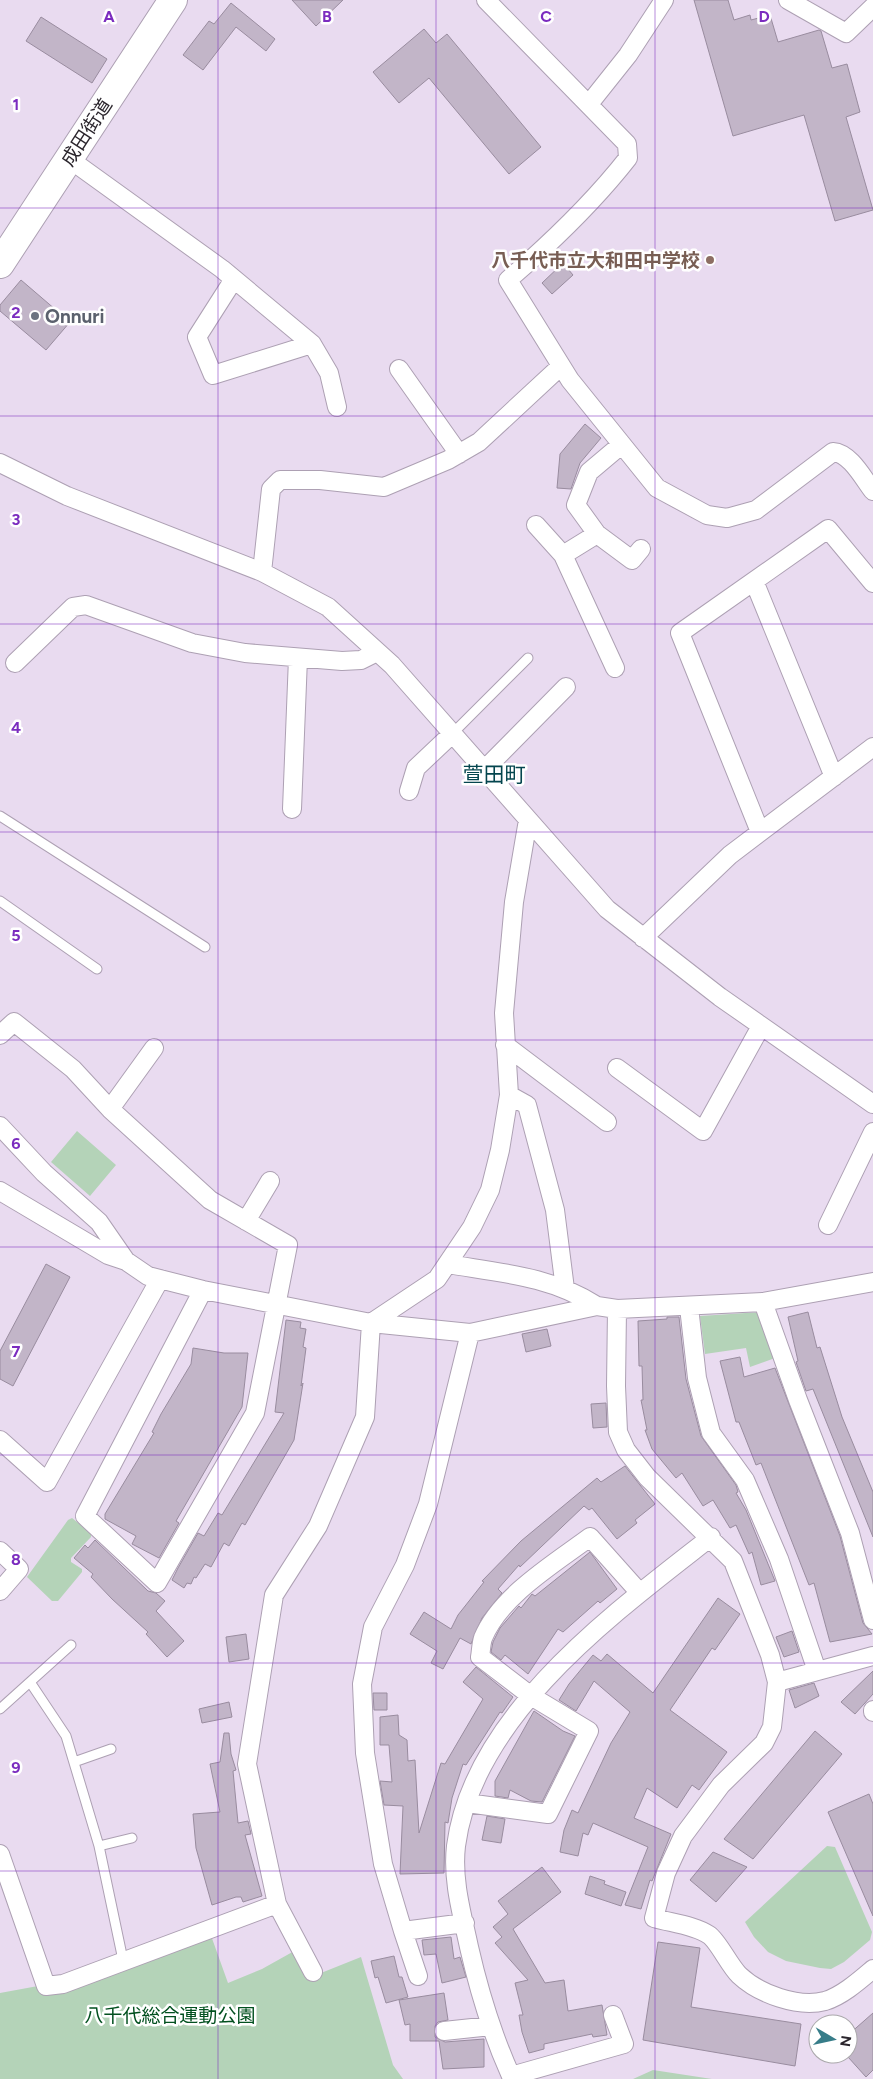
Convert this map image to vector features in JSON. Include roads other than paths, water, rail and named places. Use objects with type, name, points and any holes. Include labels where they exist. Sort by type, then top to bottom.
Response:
[{"type":"highway","name":"成田街道","points":[[0,264],[173,0]]},
{"type":"street","points":[[486,0],[627,144],[628,158],[601,193],[560,236],[508,280],[561,366],[621,445],[657,488],[707,515],[727,518],[756,510],[834,452],[841,452],[873,491]]},
{"type":"street","points":[[589,104],[628,55],[664,0]]},
{"type":"street","points":[[788,0],[846,33],[873,7]]},
{"type":"street","points":[[68,158],[234,279],[312,344],[329,373],[337,406]]},
{"type":"street","points":[[234,279],[197,336],[213,375],[312,344]]},
{"type":"street","points":[[262,572],[271,489],[280,480],[320,480],[384,487],[459,454],[478,442],[561,366]]},
{"type":"street","points":[[398,369],[459,454]]},
{"type":"street","points":[[621,445],[589,472],[576,505],[597,534],[632,560]]},
{"type":"street","points":[[0,464],[67,496],[262,572],[328,606],[377,652],[607,908],[643,938],[761,1026],[873,1104]]},
{"type":"street","points":[[536,525],[563,555],[615,668]]},
{"type":"street","points":[[760,832],[680,633],[828,529],[873,583]]},
{"type":"street","points":[[563,555],[597,534]]},
{"type":"street","points":[[754,581],[834,777]]},
{"type":"street","points":[[16,663],[73,608],[86,605],[192,643],[245,653],[342,662],[361,660],[377,652]]},
{"type":"street","points":[[292,809],[298,658]]},
{"type":"street","points":[[484,770],[566,687]]},
{"type":"street","points":[[409,791],[416,768],[452,734]]},
{"type":"street","points":[[643,938],[730,855],[873,748]]},
{"type":"street","points":[[371,1323],[437,1279],[472,1228],[490,1190],[500,1150],[509,1095],[504,1013],[514,902],[528,820]]},
{"type":"street","points":[[0,1035],[14,1022],[74,1068],[110,1109],[210,1200],[288,1245],[275,1304],[256,1412],[157,1583],[85,1516],[203,1290]]},
{"type":"street","points":[[617,1068],[703,1131],[761,1026]]},
{"type":"street","points":[[506,1045],[607,1122]]},
{"type":"street","points":[[110,1109],[154,1048]]},
{"type":"street","points":[[509,1095],[527,1105],[555,1210],[565,1289]]},
{"type":"street","points":[[0,1126],[44,1173],[98,1222],[126,1261]]},
{"type":"street","points":[[828,1225],[873,1132]]},
{"type":"street","points":[[246,1221],[270,1181]]},
{"type":"street","points":[[0,1191],[108,1255],[126,1261],[148,1276],[203,1290],[371,1323],[470,1333],[598,1306]]},
{"type":"street","points":[[447,1264],[534,1277],[565,1289],[598,1306],[617,1309],[763,1302],[873,1282]]},
{"type":"street","points":[[0,1440],[47,1482],[160,1279]]},
{"type":"street","points":[[763,1302],[798,1400],[850,1533],[873,1620]]},
{"type":"street","points":[[689,1307],[697,1378],[711,1433],[745,1480],[779,1559],[817,1671]]},
{"type":"street","points":[[617,1309],[616,1386],[618,1432],[626,1450],[647,1477],[711,1537],[733,1561],[770,1655],[776,1682],[772,1728],[764,1743],[721,1785],[683,1836],[666,1872],[654,1918],[697,1930],[710,1936],[739,1975],[755,1987],[781,1998],[810,2003],[826,2000],[873,1969]]},
{"type":"street","points":[[313,1972],[278,1904],[247,1764],[274,1595],[318,1526],[365,1417],[371,1323]]},
{"type":"street","points":[[418,1976],[403,1931],[382,1855],[365,1753],[362,1684],[373,1628],[405,1565],[428,1504],[470,1333]]},
{"type":"street","points":[[467,1803],[548,1814],[589,1731],[531,1696],[480,1657],[483,1639],[502,1610],[531,1580],[590,1537],[640,1593]]},
{"type":"street","points":[[613,2015],[624,2044],[511,2076],[491,2026],[475,1973],[458,1891],[455,1863],[459,1827],[476,1777],[489,1753],[531,1696],[579,1644],[711,1537]]},
{"type":"street","points":[[0,1551],[19,1569],[0,1591]]},
{"type":"street","points":[[776,1682],[873,1656]]},
{"type":"street","points":[[0,1854],[46,1986],[64,1984],[123,1960],[278,1904]]},
{"type":"street","points":[[403,1931],[465,1923]]},
{"type":"street","points":[[444,2031],[491,2026]]},
{"type":"lane","points":[[452,734],[528,658]]},
{"type":"lane","points":[[0,816],[205,947]]},
{"type":"lane","points":[[0,901],[97,969]]},
{"type":"lane","points":[[0,1709],[72,1645]]},
{"type":"lane","points":[[30,1682],[66,1736],[99,1846],[123,1960]]},
{"type":"lane","points":[[74,1762],[112,1749]]},
{"type":"lane","points":[[99,1846],[132,1838]]},
{"type":"place","name":"八千代市立大和田中学校","points":[[710,260]]},
{"type":"place","name":"Onnuri","points":[[35,316]]},
{"type":"district","name":"萱田町","points":[[494,775]]},
{"type":"park label","name":"八千代総合運動公園","points":[[170,2015]]}]
